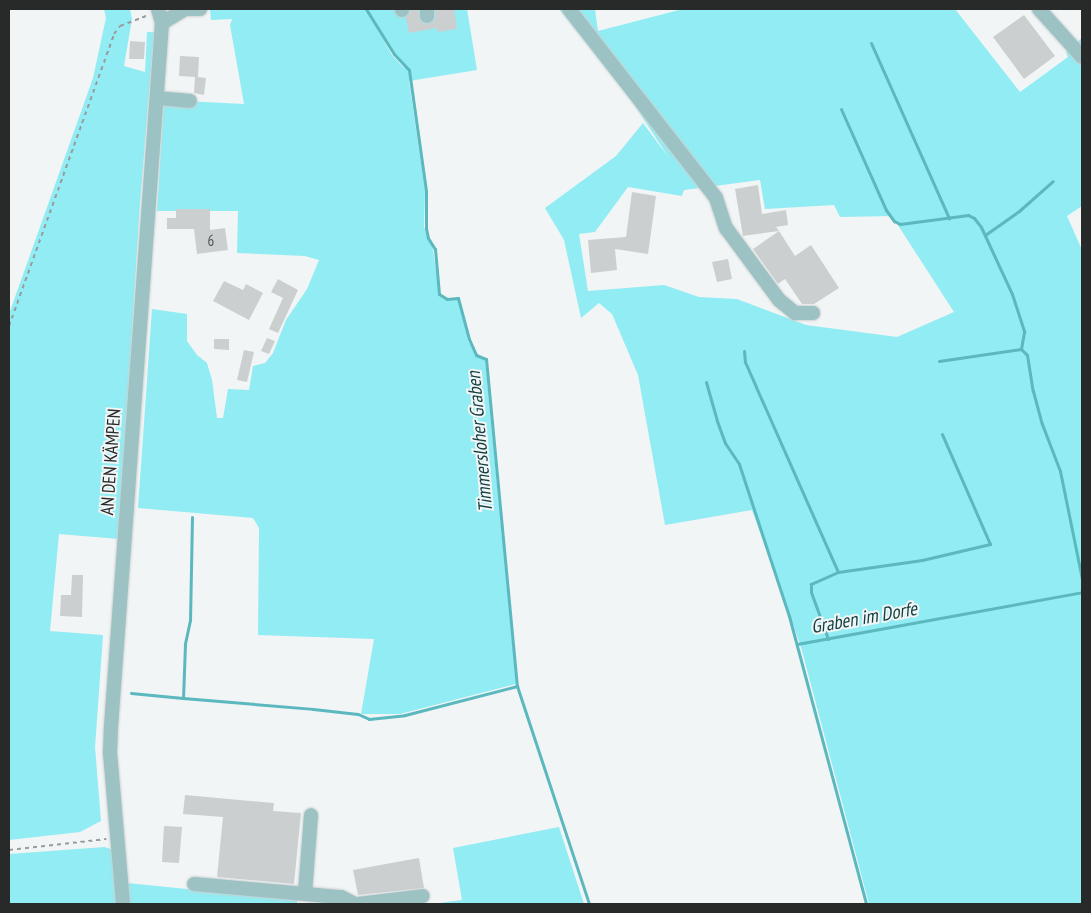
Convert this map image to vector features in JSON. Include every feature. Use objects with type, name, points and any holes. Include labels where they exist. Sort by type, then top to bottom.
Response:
[{"type":"street","points":[[160,14],[183,9],[200,9]]},
{"type":"street","points":[[569,9],[716,198],[726,228],[780,300],[795,312],[813,314]]},
{"type":"street","points":[[1039,9],[1082,57]]},
{"type":"street","name":"AN DEN KÄMPEN","points":[[123,904],[110,753],[111,727],[157,98],[160,14]]},
{"type":"street","points":[[157,98],[190,101]]},
{"type":"street","points":[[305,893],[310,815]]},
{"type":"street","points":[[194,884],[341,897],[357,904],[423,896]]},
{"type":"path","points":[[9,326],[114,34],[120,26],[160,14]]},
{"type":"path","points":[[9,850],[118,837]]},
{"type":"shaded area","points":[[104,9],[130,9],[132,19],[124,66],[145,72],[147,32],[154,32],[140,203],[119,539],[59,534],[50,631],[103,635],[95,747],[101,821],[80,832],[9,840],[9,314],[93,78],[106,18]]},
{"type":"shaded area","points":[[210,9],[366,9],[392,55],[405,69],[367,9],[467,9],[477,70],[409,81],[425,191],[424,227],[433,249],[439,295],[448,300],[458,299],[468,340],[475,355],[485,359],[516,684],[400,714],[361,714],[374,639],[258,635],[259,528],[253,518],[138,508],[152,309],[187,314],[187,341],[197,355],[207,363],[212,380],[217,418],[223,418],[228,389],[249,390],[253,366],[265,363],[273,353],[286,320],[307,289],[319,260],[305,256],[237,253],[238,211],[157,211],[164,100],[244,104],[230,25],[232,19],[211,20]]},
{"type":"shaded area","points":[[559,9],[595,9],[598,31],[683,9],[955,9],[1020,92],[1068,57],[1066,52],[1082,38],[1082,206],[1067,216],[1082,250],[1082,904],[869,904],[801,647],[752,510],[665,525],[638,375],[612,314],[599,303],[581,318],[564,240],[545,208],[616,156],[643,123],[669,158],[633,103]],"holes":[[[760,180],[765,209],[834,205],[840,217],[892,216],[954,312],[897,337],[806,325],[737,299],[699,297],[664,285],[588,291],[579,234],[595,232],[628,187],[682,196],[684,190]]]},
{"type":"shaded area","points":[[559,827],[584,904],[431,904],[462,900],[453,848]]},
{"type":"shaded area","points":[[105,847],[113,850],[119,904],[9,904],[9,854]]},
{"type":"shaded area","points":[[127,883],[297,900],[297,904],[129,904]]},
{"type":"building","points":[[418,9],[420,21],[427,25],[435,20],[436,9],[454,9],[457,29],[438,32],[437,28],[409,33],[406,18],[411,10]]},
{"type":"building","points":[[1024,15],[1055,56],[1024,79],[993,37]]},
{"type":"building","points":[[130,41],[145,42],[144,59],[129,59]]},
{"type":"building","points":[[180,56],[199,57],[198,77],[206,78],[204,95],[194,93],[195,77],[179,76]]},
{"type":"building","points":[[758,185],[762,214],[786,210],[788,225],[776,227],[779,231],[743,236],[735,189]]},
{"type":"building","points":[[632,192],[656,196],[648,254],[615,249],[617,270],[591,273],[588,240],[626,237]]},
{"type":"building","points":[[176,209],[210,209],[210,230],[225,228],[228,250],[197,254],[194,229],[167,229],[167,218],[176,218]]},
{"type":"building","points":[[779,231],[795,256],[811,245],[839,288],[814,304],[802,304],[785,279],[778,284],[753,249]]},
{"type":"building","points":[[728,259],[732,279],[717,282],[712,262]]},
{"type":"building","points":[[278,279],[298,290],[278,333],[269,329],[283,298],[271,292]]},
{"type":"building","points":[[224,281],[243,290],[246,284],[263,293],[249,320],[213,301]]},
{"type":"building","points":[[267,338],[275,341],[269,354],[261,351]]},
{"type":"building","points":[[214,339],[229,339],[229,350],[214,349]]},
{"type":"building","points":[[244,350],[254,352],[247,382],[237,380]]},
{"type":"building","points":[[72,575],[83,575],[82,617],[60,616],[61,595],[71,595]]},
{"type":"building","points":[[185,795],[274,803],[273,811],[301,813],[294,884],[217,877],[223,817],[183,814]]},
{"type":"building","points":[[164,826],[182,827],[179,863],[162,862]]},
{"type":"building","points":[[419,858],[424,888],[358,895],[353,870]]},
{"type":"waterway","name":"Timmersloher Graben","points":[[366,9],[394,54],[409,70],[426,191],[426,228],[428,238],[435,249],[439,294],[447,299],[458,298],[469,339],[476,355],[486,359],[517,686],[589,904]]},
{"type":"waterway","points":[[871,43],[949,218]]},
{"type":"waterway","points":[[841,109],[886,210],[894,221],[900,224],[968,215],[974,218],[981,227],[1012,294],[1024,332],[1021,349],[1027,355],[1033,391],[1042,424],[1060,471],[1082,579]]},
{"type":"waterway","points":[[985,235],[1019,211],[1053,181]]},
{"type":"waterway","points":[[939,361],[1021,349]]},
{"type":"waterway","points":[[744,351],[745,362],[838,572],[811,584],[811,592],[828,639]]},
{"type":"waterway","points":[[706,382],[725,443],[739,464],[789,616],[866,904]]},
{"type":"waterway","points":[[838,572],[922,560],[990,544],[942,434]]},
{"type":"waterway","points":[[192,517],[190,620],[185,644],[183,698],[358,714],[369,719],[405,715],[517,686]]},
{"type":"waterway","name":"Graben im Dorfe","points":[[797,644],[1082,592]]},
{"type":"waterway","points":[[131,693],[183,698]]}]
